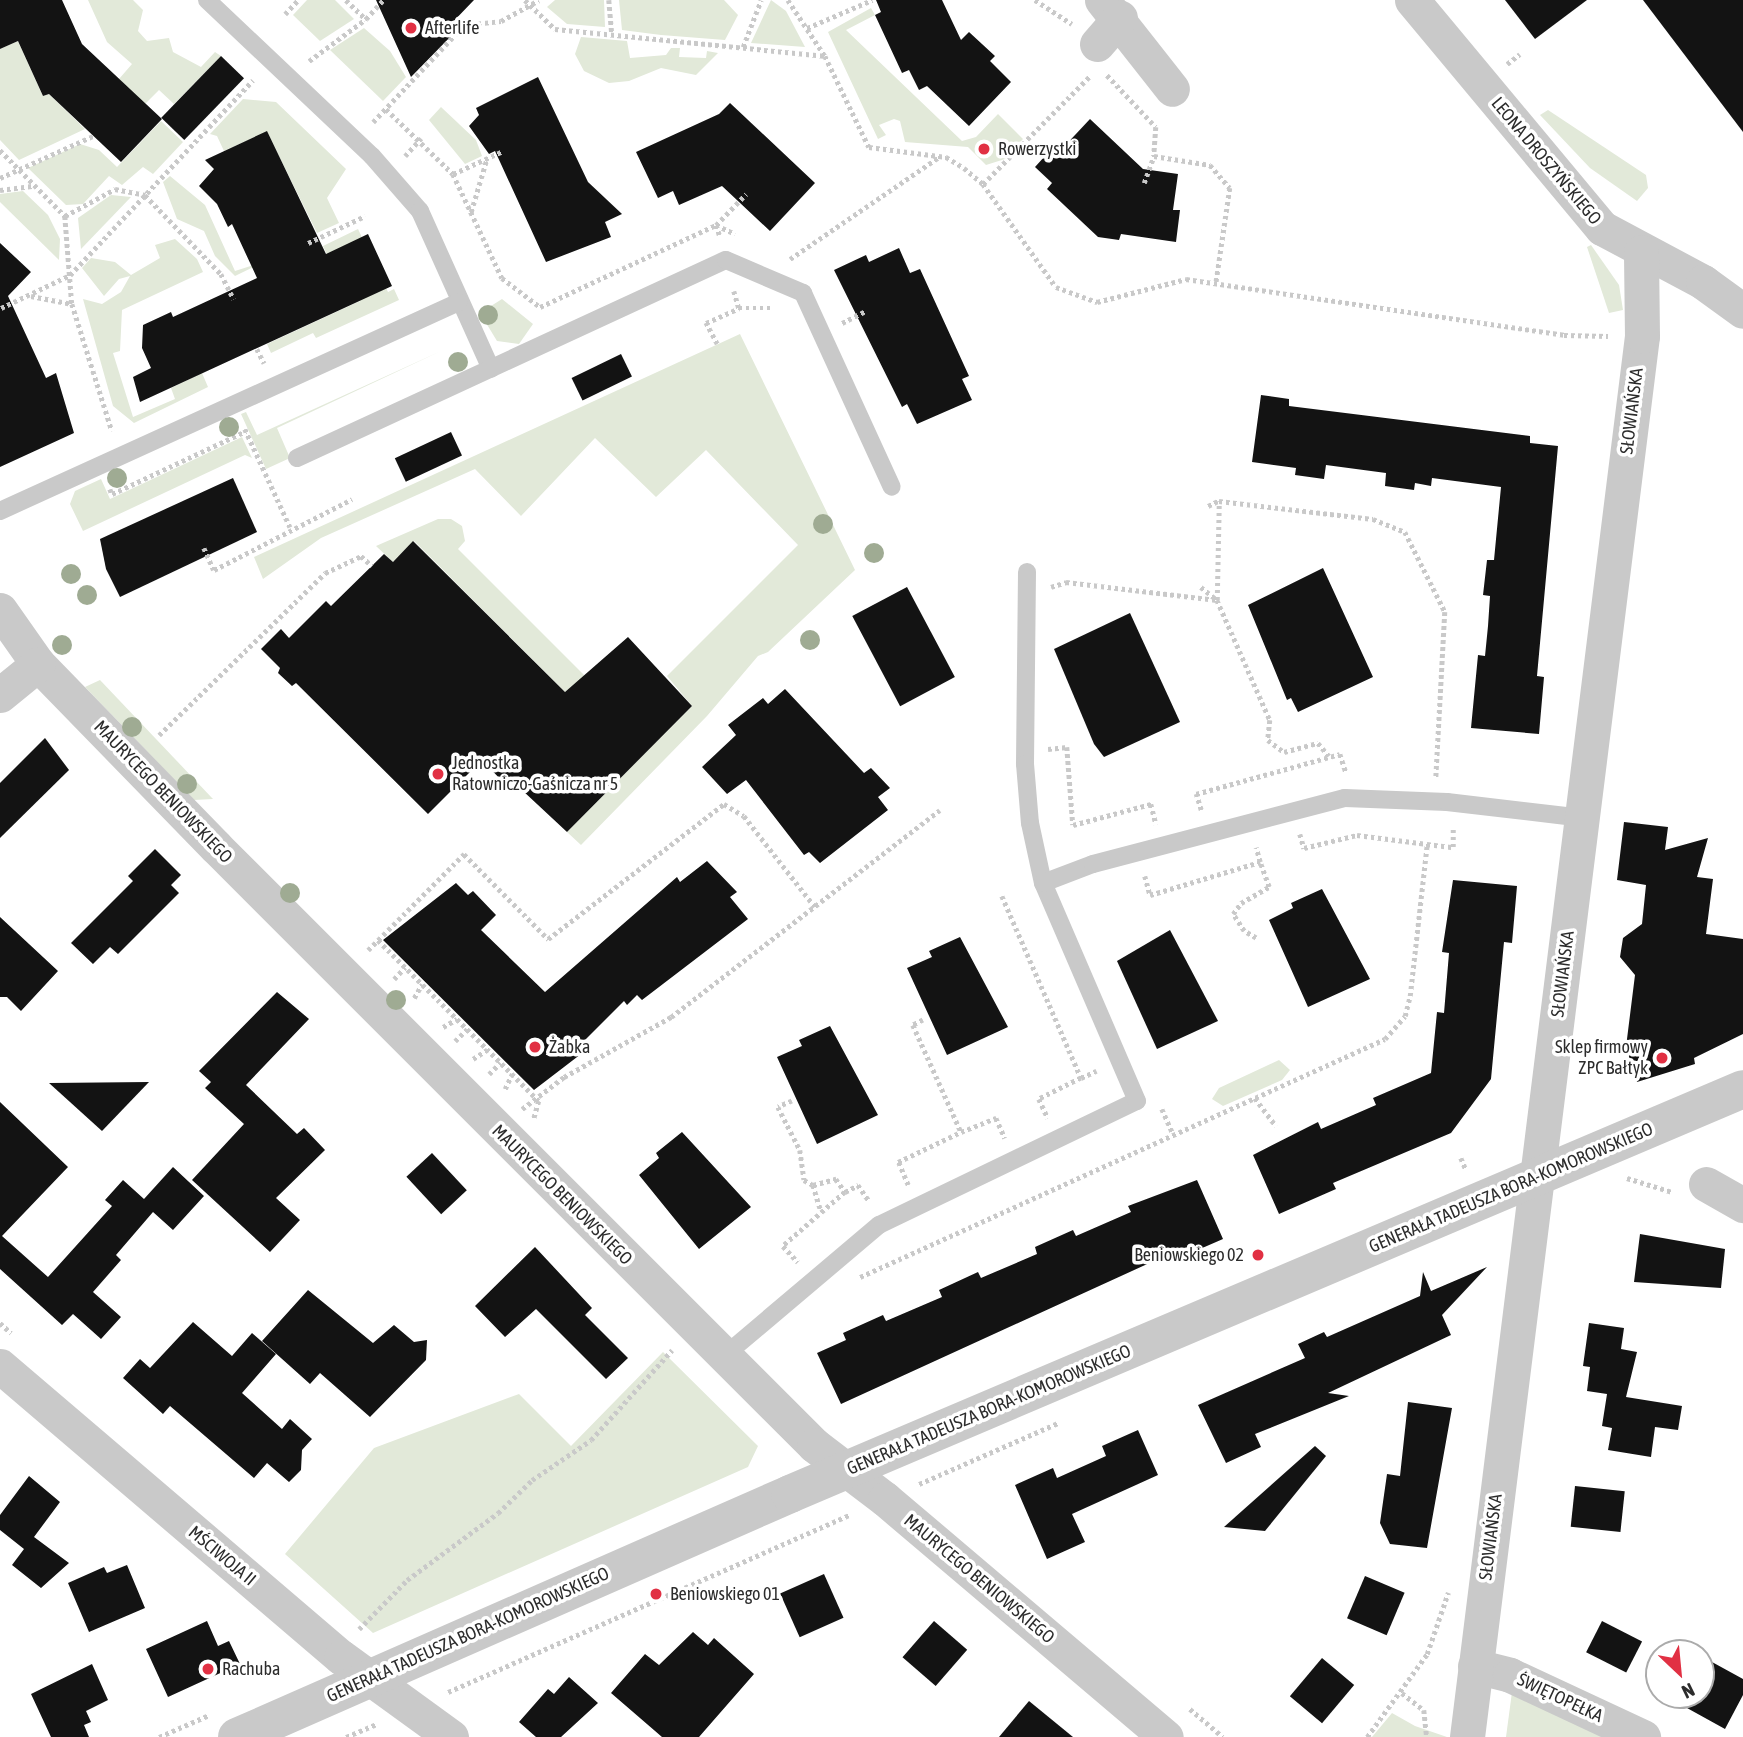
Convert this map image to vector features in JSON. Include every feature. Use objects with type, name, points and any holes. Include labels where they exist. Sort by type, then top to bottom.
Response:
[{"type":"street","name":"LEONA DROSZYŃSKIEGO","points":[[1412,0],[1575,199],[1602,228],[1641,252],[1703,282],[1743,311]]},
{"type":"street","points":[[1097,44],[1111,9]]},
{"type":"street","points":[[1111,9],[1172,89]]},
{"type":"street","name":"SŁOWIAŃSKA","points":[[1467,1737],[1642,335],[1641,252]]},
{"type":"street","name":"MAURYCEGO BENIOWSKIEGO","points":[[0,610],[38,664],[814,1446],[885,1499],[1166,1737]]},
{"type":"street","points":[[0,695],[38,664]]},
{"type":"street","name":"GENERAŁA TADEUSZA BORA-KOMOROWSKIEGO","points":[[237,1737],[849,1470],[1743,1089]]},
{"type":"street","points":[[1706,1184],[1743,1205]]},
{"type":"street","name":"MŚCIWOJA II","points":[[0,1366],[341,1657],[415,1706],[451,1737]]},
{"type":"street","name":"ŚWIĘTOPEŁKA","points":[[1475,1666],[1510,1675],[1643,1737]]},
{"type":"lane","points":[[206,0],[378,162],[420,211],[491,369]]},
{"type":"lane","points":[[297,458],[726,260],[803,293],[892,487]]},
{"type":"lane","points":[[0,511],[232,403],[459,302]]},
{"type":"lane","points":[[724,1356],[879,1225],[1137,1101],[1043,883],[1030,823],[1025,764],[1027,572]]},
{"type":"lane","points":[[1043,883],[1139,851],[1352,797],[1447,802],[1583,818]]},
{"type":"path","points":[[285,14],[298,0]]},
{"type":"path","points":[[345,0],[366,19]]},
{"type":"path","points":[[290,79],[322,49],[366,19],[383,0]]},
{"type":"path","points":[[525,0],[555,29],[825,56]]},
{"type":"path","points":[[539,0],[532,7],[501,21],[464,25],[386,109],[453,174],[502,278],[540,307],[716,225],[746,194]]},
{"type":"path","points":[[609,0],[611,34]]},
{"type":"path","points":[[743,47],[761,0]]},
{"type":"path","points":[[788,0],[825,56],[869,147],[939,156],[964,168],[983,184],[1056,287],[1097,302],[1186,279],[1564,335],[1609,336]]},
{"type":"path","points":[[807,28],[872,0]]},
{"type":"path","points":[[983,184],[1099,67],[1156,127],[1154,156],[1144,183]]},
{"type":"path","points":[[1,308],[31,296],[70,275],[253,80]]},
{"type":"path","points":[[0,178],[93,136]]},
{"type":"path","points":[[0,150],[65,216],[72,304],[113,434]]},
{"type":"path","points":[[453,174],[503,151]]},
{"type":"path","points":[[777,254],[789,260],[939,156]]},
{"type":"path","points":[[1154,156],[1210,165],[1230,188],[1216,284]]},
{"type":"path","points":[[471,213],[487,159]]},
{"type":"path","points":[[0,190],[35,186]]},
{"type":"path","points":[[65,216],[115,189],[145,195],[221,274],[234,299]]},
{"type":"path","points":[[308,243],[365,215]]},
{"type":"path","points":[[716,225],[740,236]]},
{"type":"path","points":[[31,296],[72,304]]},
{"type":"path","points":[[717,344],[706,323],[738,308]]},
{"type":"path","points":[[838,324],[866,311]]},
{"type":"path","points":[[257,348],[265,365]]},
{"type":"path","points":[[232,403],[290,527]]},
{"type":"path","points":[[204,548],[214,570],[271,544],[277,534],[290,527],[352,499]]},
{"type":"path","points":[[1219,501],[1216,600],[1270,720],[1268,740],[1284,752],[1318,743],[1329,756]]},
{"type":"path","points":[[1208,506],[1219,501],[1373,519],[1405,532],[1445,612],[1436,778],[1453,821],[1453,847],[1357,835],[1304,848],[1293,810]]},
{"type":"path","points":[[159,735],[326,573],[361,556],[372,566]]},
{"type":"path","points":[[1044,593],[1066,582],[1216,600]]},
{"type":"path","points":[[1200,587],[1216,600]]},
{"type":"path","points":[[1045,736],[1046,749],[1067,747],[1073,825],[1151,804],[1161,845]]},
{"type":"path","points":[[1207,833],[1196,794],[1329,756],[1340,754],[1352,797]]},
{"type":"path","points":[[363,956],[464,855],[548,939],[724,804],[744,816],[815,907]]},
{"type":"path","points":[[516,1113],[564,1077],[671,1017],[940,810]]},
{"type":"path","points":[[1249,821],[1269,887],[1241,903],[1233,914],[1244,931],[1256,938]]},
{"type":"path","points":[[822,1271],[839,1286],[1385,1040],[1398,1028],[1410,996],[1427,844]]},
{"type":"path","points":[[1139,851],[1150,895],[1260,862]]},
{"type":"path","points":[[1002,897],[1081,1078],[1039,1099],[1051,1124],[1040,1129]]},
{"type":"path","points":[[378,940],[536,1098]]},
{"type":"path","points":[[383,960],[393,954]]},
{"type":"path","points":[[389,983],[405,967]]},
{"type":"path","points":[[923,1020],[914,1025],[961,1132]]},
{"type":"path","points":[[531,1129],[536,1098]]},
{"type":"path","points":[[1255,1098],[1276,1126]]},
{"type":"path","points":[[792,1101],[778,1107],[800,1150],[800,1173],[813,1185],[821,1212]]},
{"type":"path","points":[[898,1189],[908,1185],[898,1162],[961,1132],[996,1118],[1007,1143],[1018,1138]]},
{"type":"path","points":[[813,1185],[836,1179],[845,1192]]},
{"type":"path","points":[[791,1272],[800,1264],[783,1246],[821,1212],[858,1185],[869,1202],[879,1198]]},
{"type":"path","points":[[355,1633],[407,1580],[498,1513],[532,1480],[591,1440],[664,1363],[678,1340]]},
{"type":"path","points":[[346,1737],[1061,1422]]},
{"type":"path","points":[[1367,1737],[1402,1693],[1427,1654],[1453,1579]]},
{"type":"path","points":[[1402,1693],[1424,1710],[1427,1737]]},
{"type":"green space","points":[[88,0],[133,0],[143,10],[138,31],[147,41],[169,38],[173,52],[201,67],[215,52],[221,56],[174,104],[159,90],[145,104],[119,79],[132,64],[107,42]]},
{"type":"green space","points":[[307,0],[335,0],[354,19],[320,41],[293,15]]},
{"type":"green space","points":[[555,0],[604,0],[605,27],[567,24],[547,7]]},
{"type":"green space","points":[[619,0],[724,0],[738,15],[725,40],[661,35],[622,30]]},
{"type":"green space","points":[[771,0],[786,11],[805,47],[751,43]]},
{"type":"green space","points":[[871,8],[875,15],[846,30],[962,141],[976,137],[998,114],[1023,139],[1005,159],[986,165],[968,147],[905,142],[900,121],[894,119],[879,125],[886,135],[878,139],[828,32]]},
{"type":"green space","points":[[364,28],[390,51],[406,77],[383,101],[330,50]]},
{"type":"green space","points":[[581,37],[627,41],[630,58],[666,55],[671,48],[680,48],[679,57],[706,58],[707,51],[718,53],[696,75],[661,68],[629,81],[609,83],[584,71],[575,54]]},
{"type":"green space","points":[[18,41],[43,96],[49,94],[85,129],[19,160],[0,140],[0,49]]},
{"type":"green space","points":[[243,99],[276,102],[346,169],[327,198],[339,223],[317,233],[267,132],[224,151],[217,136],[210,134]]},
{"type":"green space","points":[[441,107],[476,140],[482,156],[465,164],[429,120]]},
{"type":"green space","points":[[1548,110],[1646,175],[1648,188],[1637,201],[1590,168],[1540,115]]},
{"type":"green space","points":[[161,121],[183,142],[153,174],[143,167],[122,185],[109,176],[83,204],[66,205],[28,168],[80,144],[99,150],[117,167]]},
{"type":"green space","points":[[170,176],[205,205],[235,271],[266,261],[235,276],[215,256],[204,231],[177,219],[163,182]]},
{"type":"green space","points":[[23,191],[48,215],[60,239],[59,260],[0,202],[0,194]]},
{"type":"green space","points":[[111,195],[131,197],[81,249],[78,218]]},
{"type":"green space","points":[[358,229],[388,292],[394,289],[399,300],[316,338],[313,333],[271,353],[267,344],[360,301],[337,276],[323,246]]},
{"type":"green space","points":[[175,239],[197,259],[203,272],[122,310],[120,351],[113,353],[133,417],[175,399],[171,388],[202,373],[208,387],[134,423],[113,406],[83,299],[102,304],[121,292],[130,276],[119,279],[104,296],[82,268],[91,258],[115,262],[131,275],[160,258],[155,245]]},
{"type":"green space","points":[[1591,245],[1619,285],[1623,310],[1609,313],[1587,247]]},
{"type":"green space","points":[[502,299],[533,324],[519,344],[497,341],[480,313]]},
{"type":"green space","points":[[740,334],[855,570],[768,652],[758,656],[707,716],[581,845],[567,832],[692,706],[667,676],[798,545],[706,450],[656,497],[595,438],[521,516],[475,469],[321,538],[263,579],[254,557]]},
{"type":"green space","points":[[441,351],[277,428],[290,458],[266,469],[241,414],[246,412],[257,435]]},
{"type":"green space","points":[[242,437],[252,458],[245,455],[83,531],[70,504],[75,491],[101,479],[110,499]]},
{"type":"green space","points":[[438,519],[451,519],[462,526],[465,541],[458,549],[588,679],[577,690],[572,686],[565,692],[414,541],[393,562],[376,546]]},
{"type":"green space","points":[[100,680],[213,799],[194,800],[85,687]]},
{"type":"green space","points":[[1279,1060],[1290,1070],[1282,1080],[1223,1106],[1212,1099],[1219,1088]]},
{"type":"green space","points":[[663,1352],[758,1446],[748,1467],[373,1633],[285,1554],[374,1448],[519,1394],[571,1446]]},
{"type":"green space","points":[[1512,1692],[1609,1737],[1506,1737]]},
{"type":"green space","points":[[1392,1713],[1415,1726],[1447,1737],[1372,1737]]},
{"type":"building","points":[[0,0],[62,0],[82,44],[162,119],[121,162],[49,94],[43,96],[18,41],[0,49]]},
{"type":"building","points":[[376,0],[474,0],[449,26],[455,32],[411,77]]},
{"type":"building","points":[[876,0],[942,0],[961,40],[969,32],[995,56],[990,61],[1011,82],[969,126],[927,86],[919,90],[909,70],[902,73],[875,15],[881,12]]},
{"type":"building","points":[[1505,0],[1587,0],[1535,39]]},
{"type":"building","points":[[1643,0],[1743,0],[1743,132]]},
{"type":"building","points":[[221,56],[244,78],[184,140],[161,118]]},
{"type":"building","points":[[538,77],[588,182],[622,214],[605,222],[611,237],[546,262],[495,151],[489,154],[469,126],[479,115],[476,108]]},
{"type":"building","points":[[730,103],[815,183],[770,231],[722,186],[679,205],[673,191],[658,198],[636,152],[719,114]]},
{"type":"building","points":[[1090,119],[1143,169],[1178,174],[1173,210],[1180,210],[1176,242],[1121,234],[1119,240],[1098,237],[1047,189],[1052,183],[1035,167],[1055,145],[1060,151]]},
{"type":"building","points":[[267,131],[326,254],[368,234],[392,286],[140,402],[133,377],[151,368],[142,348],[143,325],[171,312],[173,317],[257,278],[232,224],[228,227],[217,204],[199,186],[214,169],[205,160]]},
{"type":"building","points":[[0,243],[31,272],[8,296],[46,378],[56,373],[74,433],[0,467]]},
{"type":"building","points":[[899,248],[910,273],[920,269],[969,376],[962,379],[972,400],[917,424],[907,404],[902,407],[834,270],[866,255],[869,262]]},
{"type":"building","points":[[621,354],[632,376],[583,401],[572,378]]},
{"type":"building","points":[[1261,395],[1289,399],[1289,406],[1530,436],[1530,443],[1558,446],[1537,676],[1544,677],[1539,734],[1471,728],[1478,655],[1485,656],[1490,596],[1483,595],[1487,560],[1494,560],[1501,487],[1432,478],[1431,486],[1415,483],[1414,490],[1385,486],[1386,473],[1326,465],[1324,479],[1295,475],[1296,468],[1252,462]]},
{"type":"building","points":[[451,432],[462,456],[406,482],[395,458]]},
{"type":"building","points":[[233,478],[257,532],[120,597],[106,569],[100,539]]},
{"type":"building","points":[[413,541],[565,692],[628,637],[692,706],[567,832],[508,777],[503,782],[482,760],[428,814],[296,683],[292,686],[278,673],[280,668],[261,649],[281,629],[289,638],[326,601],[331,606],[384,554],[393,562]]},
{"type":"building","points":[[1323,568],[1373,677],[1298,712],[1291,698],[1287,700],[1248,605]]},
{"type":"building","points":[[907,587],[955,677],[900,706],[852,616]]},
{"type":"building","points":[[1130,613],[1180,722],[1104,757],[1094,744],[1054,649]]},
{"type":"building","points":[[785,689],[864,773],[871,768],[890,788],[878,797],[888,810],[820,863],[809,852],[804,855],[746,780],[727,794],[702,767],[736,735],[728,725],[763,698],[768,704]]},
{"type":"building","points":[[45,738],[69,770],[0,838],[0,783]]},
{"type":"building","points":[[1624,822],[1668,827],[1665,850],[1708,838],[1697,877],[1713,879],[1706,934],[1743,939],[1743,1034],[1694,1058],[1695,1064],[1637,1082],[1626,1047],[1635,975],[1620,957],[1623,938],[1642,924],[1646,885],[1617,880]]},
{"type":"building","points":[[155,849],[181,875],[171,885],[179,893],[118,954],[110,947],[93,964],[71,943],[133,881],[128,876]]},
{"type":"building","points":[[707,861],[737,892],[730,897],[748,919],[642,1000],[637,995],[627,1005],[624,1001],[577,1048],[581,1054],[534,1090],[383,940],[456,883],[468,895],[473,891],[496,915],[481,930],[545,992],[677,877],[680,882]]},
{"type":"building","points":[[1453,880],[1517,886],[1512,943],[1504,942],[1491,1079],[1451,1133],[1333,1183],[1336,1189],[1279,1214],[1253,1155],[1318,1122],[1321,1129],[1376,1105],[1373,1098],[1431,1073],[1437,1012],[1444,1013],[1449,953],[1442,952]]},
{"type":"building","points":[[1322,889],[1370,979],[1308,1007],[1269,920],[1293,908],[1291,903]]},
{"type":"building","points":[[0,917],[58,971],[21,1011],[7,997],[0,997]]},
{"type":"building","points":[[1170,930],[1218,1021],[1157,1049],[1117,961]]},
{"type":"building","points":[[960,937],[1008,1027],[947,1055],[907,968],[932,957],[929,951]]},
{"type":"building","points":[[277,992],[309,1019],[246,1085],[297,1134],[304,1128],[325,1150],[276,1198],[300,1220],[270,1252],[192,1180],[244,1124],[205,1088],[211,1082],[199,1071]]},
{"type":"building","points":[[830,1026],[878,1115],[817,1144],[777,1057],[802,1046],[799,1040]]},
{"type":"building","points":[[149,1082],[102,1131],[49,1083]]},
{"type":"building","points":[[0,1102],[68,1167],[2,1236],[48,1277],[112,1206],[105,1200],[123,1180],[144,1199],[173,1167],[204,1196],[173,1230],[153,1212],[116,1255],[121,1260],[93,1292],[121,1317],[101,1339],[73,1314],[62,1325],[0,1269]]},
{"type":"building","points":[[682,1132],[751,1207],[699,1249],[639,1175],[659,1158],[656,1153]]},
{"type":"building","points":[[432,1153],[467,1190],[441,1214],[406,1177]]},
{"type":"building","points":[[1197,1180],[1223,1239],[1170,1262],[1167,1255],[841,1404],[817,1353],[846,1340],[843,1333],[883,1315],[886,1321],[942,1297],[939,1290],[978,1272],[981,1278],[1037,1254],[1035,1247],[1073,1230],[1076,1236],[1131,1212],[1128,1206]]},
{"type":"building","points":[[1640,1234],[1725,1249],[1721,1288],[1634,1282]]},
{"type":"building","points":[[535,1247],[592,1308],[585,1315],[628,1358],[606,1379],[536,1309],[505,1337],[475,1306]]},
{"type":"building","points":[[1487,1267],[1442,1315],[1451,1335],[1328,1393],[1349,1396],[1255,1434],[1261,1447],[1226,1463],[1198,1405],[1305,1358],[1298,1344],[1324,1332],[1327,1337],[1420,1296],[1423,1272],[1431,1291]]},
{"type":"building","points":[[308,1290],[373,1343],[394,1325],[414,1342],[427,1340],[426,1360],[370,1417],[320,1373],[310,1384],[262,1341]]},
{"type":"building","points":[[193,1322],[232,1356],[252,1333],[276,1354],[242,1393],[282,1429],[290,1419],[312,1439],[302,1450],[301,1470],[289,1482],[267,1463],[254,1478],[170,1406],[163,1414],[123,1378],[140,1359],[150,1368]]},
{"type":"building","points":[[1589,1323],[1624,1328],[1621,1349],[1637,1352],[1626,1397],[1682,1406],[1678,1430],[1655,1427],[1651,1457],[1608,1450],[1612,1428],[1602,1426],[1607,1394],[1587,1391],[1590,1367],[1583,1366]]},
{"type":"building","points":[[1408,1402],[1452,1408],[1427,1548],[1390,1544],[1380,1523],[1387,1474],[1400,1476]]},
{"type":"building","points":[[1138,1430],[1158,1475],[1072,1514],[1085,1542],[1047,1559],[1015,1485],[1053,1468],[1057,1478],[1106,1456],[1102,1446]]},
{"type":"building","points":[[1315,1446],[1326,1456],[1265,1531],[1224,1527]]},
{"type":"building","points":[[29,1476],[60,1502],[34,1537],[69,1563],[41,1588],[12,1565],[24,1549],[0,1530],[0,1515]]},
{"type":"building","points":[[1575,1486],[1625,1491],[1620,1532],[1571,1527]]},
{"type":"building","points":[[127,1565],[145,1608],[89,1632],[68,1583],[104,1567],[107,1573]]},
{"type":"building","points":[[824,1574],[844,1618],[800,1637],[780,1594]]},
{"type":"building","points":[[1365,1576],[1405,1593],[1387,1635],[1347,1618]]},
{"type":"building","points":[[207,1621],[218,1646],[229,1641],[240,1664],[168,1697],[146,1649]]},
{"type":"building","points":[[934,1621],[967,1650],[936,1686],[903,1657]]},
{"type":"building","points":[[1602,1621],[1642,1641],[1626,1673],[1586,1652]]},
{"type":"building","points":[[693,1632],[708,1645],[714,1638],[754,1674],[699,1737],[662,1737],[611,1693],[645,1654],[659,1665]]},
{"type":"building","points":[[1322,1658],[1354,1685],[1322,1723],[1290,1696]]},
{"type":"building","points":[[92,1664],[108,1700],[86,1711],[91,1722],[84,1725],[89,1737],[51,1737],[31,1694]]},
{"type":"building","points":[[1715,1664],[1743,1679],[1743,1695],[1725,1729],[1689,1709],[1715,1709]]},
{"type":"building","points":[[569,1677],[598,1703],[561,1737],[536,1737],[519,1722],[548,1689],[554,1694]]},
{"type":"building","points":[[1029,1701],[1073,1737],[999,1737]]},
{"type":"place","name":"Afterlife","points":[[411,28]]},
{"type":"place","name":"Rowerzystki","points":[[984,149]]},
{"type":"place","name":"Jednostka Ratowniczo-Gaśnicza nr 5","points":[[438,774]]},
{"type":"place","name":"Żabka","points":[[535,1047]]},
{"type":"place","name":"Sklep firmowy ZPC Bałtyk","points":[[1662,1058]]},
{"type":"place","name":"Beniowskiego 02","points":[[1258,1255]]},
{"type":"place","name":"Beniowskiego 01","points":[[656,1594]]},
{"type":"place","name":"Rachuba","points":[[208,1669]]}]
